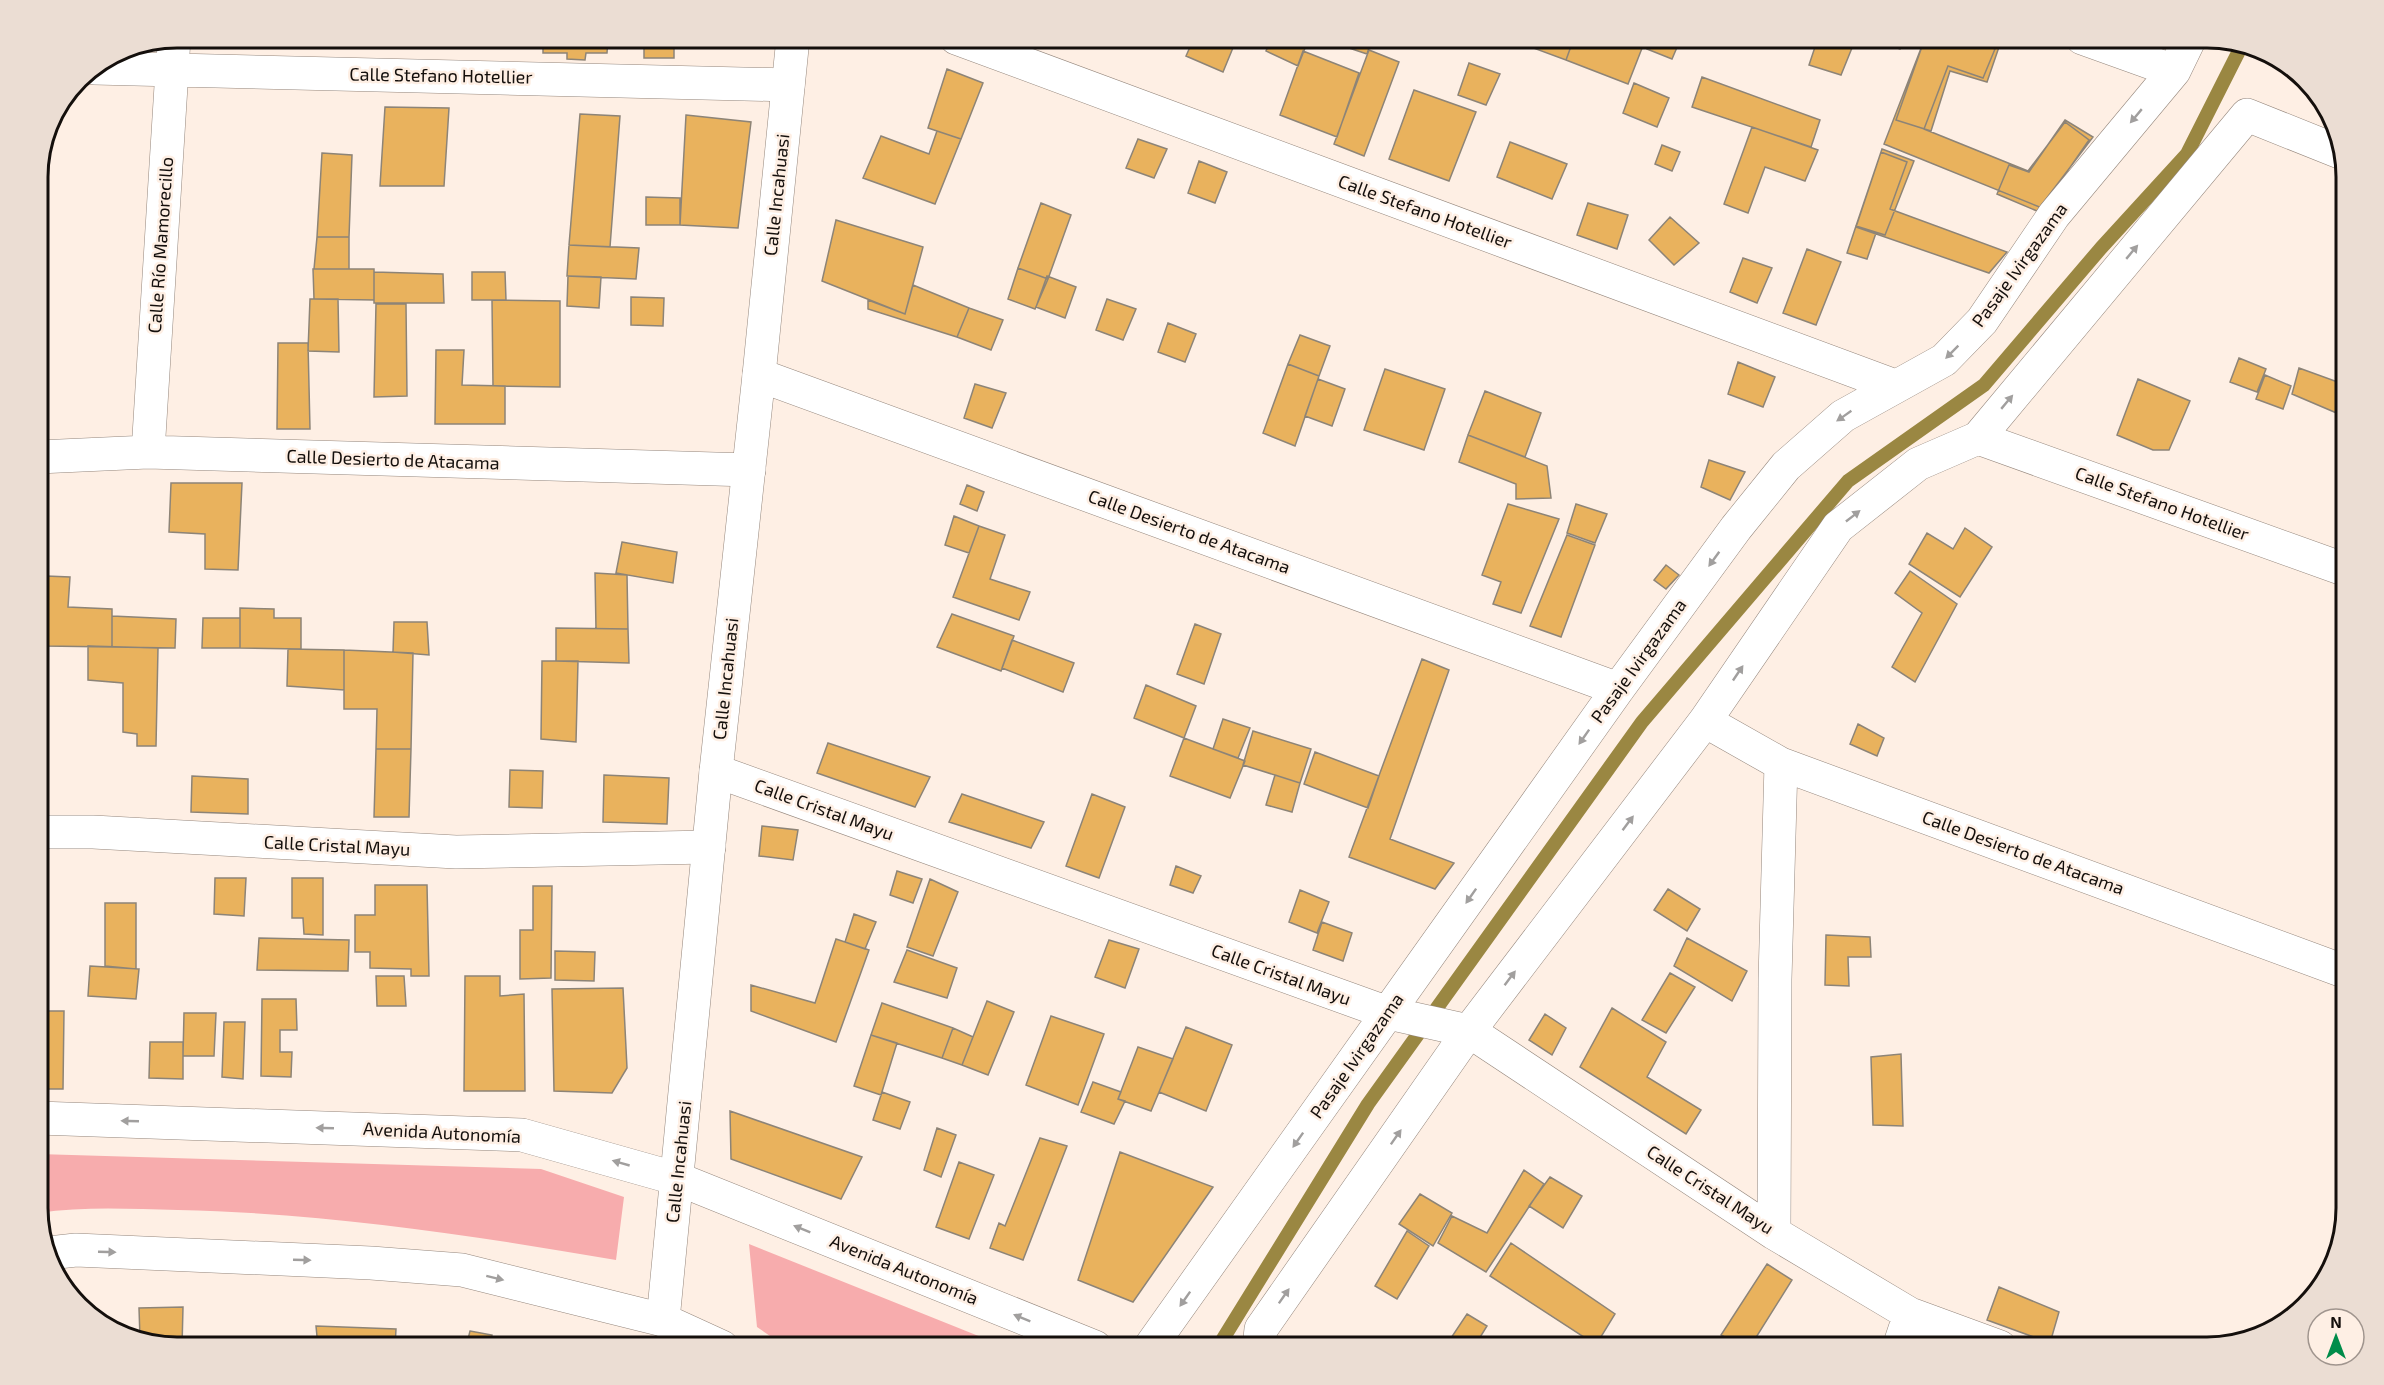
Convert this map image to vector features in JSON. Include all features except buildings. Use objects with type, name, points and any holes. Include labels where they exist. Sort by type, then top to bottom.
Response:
[{"type":"street","name":"Calle Incahuasi","points":[[663,1320],[716,771],[792,48]]},
{"type":"street","name":"Calle Stefano Hotellier","points":[[983,48],[1894,386]]},
{"type":"street","points":[[2110,48],[2174,71]]},
{"type":"street","name":"Pasaje Ivirgazama","points":[[1157,1337],[1618,689],[1786,466],[1843,416],[1944,360],[1982,321],[2054,215],[2174,71],[2185,48]]},
{"type":"street","name":"Calle Stefano Hotellier","points":[[114,64],[173,54],[788,85]]},
{"type":"street","name":"Calle Río Mamorecillo","points":[[148,453],[173,54]]},
{"type":"street","points":[[1260,1337],[1261,1329],[1469,1031],[1705,721],[1838,527],[1918,464],[1978,438],[2247,115],[2333,150]]},
{"type":"street","name":"Calle Desierto de Atacama","points":[[759,375],[1618,689]]},
{"type":"street","name":"Calle Stefano Hotellier","points":[[1978,438],[2336,566]]},
{"type":"street","name":"Calle Desierto de Atacama","points":[[48,457],[148,453],[748,470]]},
{"type":"street","name":"Calle Desierto de Atacama","points":[[1705,721],[1781,764],[2336,968]]},
{"type":"street","points":[[1774,1233],[1775,979],[1781,764]]},
{"type":"street","name":"Calle Cristal Mayu","points":[[716,771],[1388,1013],[1469,1031],[1774,1233],[1910,1314],[1973,1337]]},
{"type":"street","name":"Calle Cristal Mayu","points":[[48,832],[93,832],[456,852],[709,847]]},
{"type":"street","name":"Avenida Autonomía","points":[[48,1118],[522,1135],[678,1179],[1070,1337]]},
{"type":"street","points":[[56,1252],[76,1250],[347,1262],[462,1270],[663,1320],[700,1337]]},
{"type":"street","points":[[1902,1337],[1910,1314]]},
{"type":"shaded area","points":[[48,1154],[541,1169],[624,1197],[616,1260],[453,1234],[344,1221],[234,1212],[73,1209],[48,1212]]},
{"type":"shaded area","points":[[749,1244],[981,1337],[772,1337],[757,1327]]},
{"type":"waterway","points":[[1224,1337],[1368,1104],[1642,722],[1848,481],[1984,385],[2101,248],[2187,154],[2239,52]]}]
